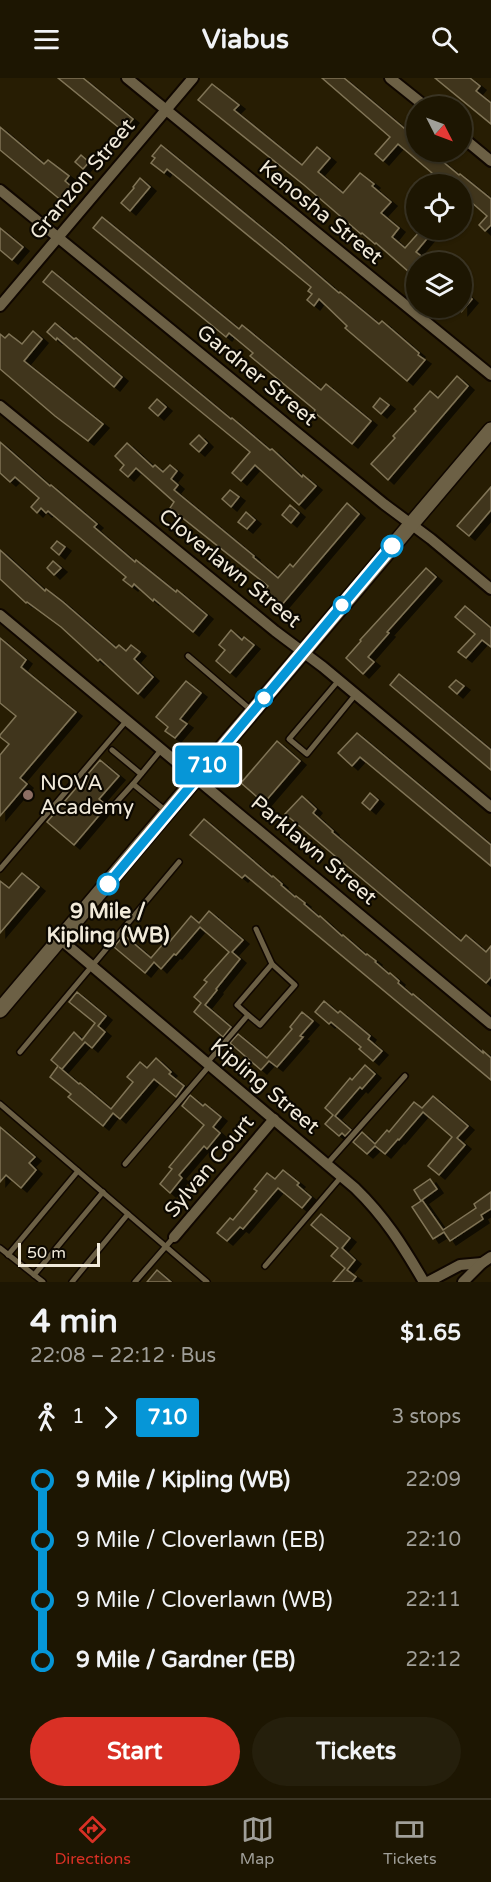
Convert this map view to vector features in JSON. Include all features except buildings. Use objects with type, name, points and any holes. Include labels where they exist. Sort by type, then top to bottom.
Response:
[{"type":"main road","points":[[0,1010],[491,429]]},
{"type":"street","name":"Kenosha Street","points":[[127,78],[491,375]]},
{"type":"street","name":"Granzon Street","points":[[0,306],[193,78]]},
{"type":"street","points":[[390,78],[412,96]]},
{"type":"street","points":[[472,145],[491,161]]},
{"type":"street","name":"Gardner Street","points":[[0,190],[491,589]]},
{"type":"street","name":"Cloverlawn Street","points":[[0,406],[339,680],[491,807]]},
{"type":"street","name":"Parklawn Street","points":[[0,615],[491,1024]]},
{"type":"street","name":"Kipling Street","points":[[60,939],[341,1177],[380,1214],[403,1246],[424,1282]]},
{"type":"street","name":"Sylvan Court","points":[[174,1237],[274,1119]]},
{"type":"street","points":[[428,1282],[460,1265],[486,1260]]},
{"type":"street","points":[[463,1282],[486,1260]]},
{"type":"lane","points":[[188,656],[252,711]]},
{"type":"lane","points":[[339,680],[289,739],[307,754],[356,694]]},
{"type":"lane","points":[[0,869],[128,720]]},
{"type":"lane","points":[[114,806],[162,749]]},
{"type":"lane","points":[[112,750],[141,774]]},
{"type":"lane","points":[[133,784],[167,812]]},
{"type":"lane","points":[[20,1052],[179,862]]},
{"type":"lane","points":[[256,929],[272,964],[295,985],[260,1025],[237,1005],[272,964]]},
{"type":"lane","points":[[125,1164],[248,1015]]},
{"type":"lane","points":[[327,1164],[405,1076]]},
{"type":"lane","points":[[0,1104],[207,1282]]},
{"type":"lane","points":[[8,1255],[78,1172]]},
{"type":"lane","points":[[265,1266],[341,1177]]},
{"type":"lane","points":[[34,1275],[103,1192]]},
{"type":"lane","points":[[72,1282],[128,1214]]},
{"type":"lane","points":[[135,1282],[174,1237]]},
{"type":"lane","points":[[0,1248],[43,1282]]},
{"type":"bus line","name":"710","points":[[108,884],[392,546]]},
{"type":"place","name":"NOVA Academy","points":[[28,795]]},
{"type":"place","name":"9 Mile / Kipling (WB)","points":[[108,884]]}]
